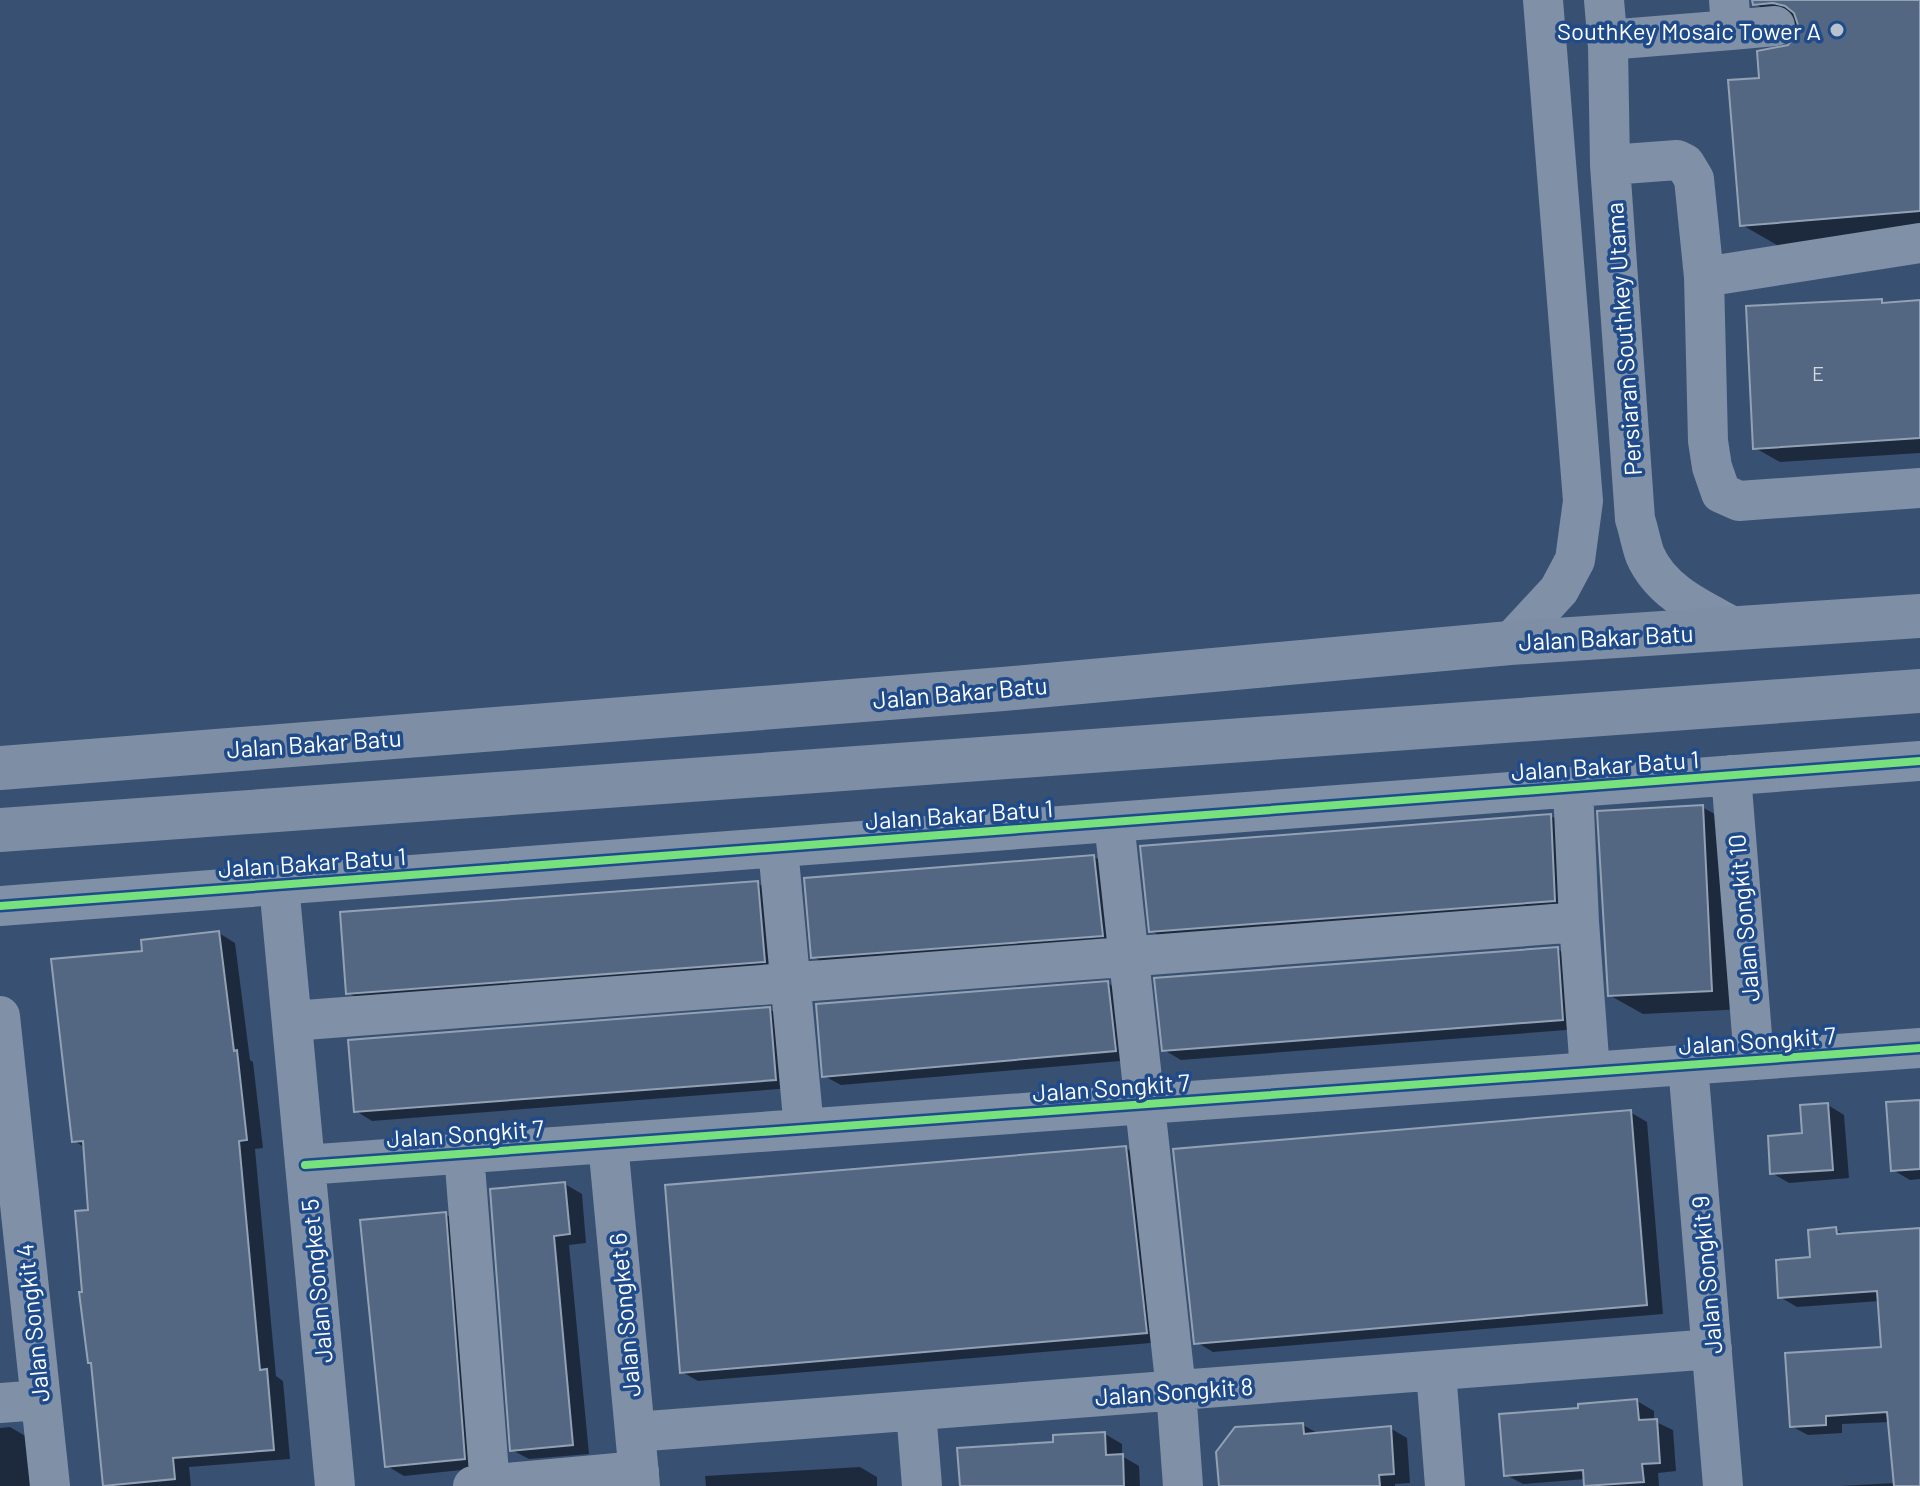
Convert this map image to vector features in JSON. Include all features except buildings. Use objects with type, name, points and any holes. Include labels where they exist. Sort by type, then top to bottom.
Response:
[{"type":"main road","name":"Jalan Bakar Batu","points":[[0,768],[1003,689],[1510,643],[1920,616]]},
{"type":"main road","points":[[0,830],[1920,691]]},
{"type":"street","points":[[1510,643],[1559,590],[1575,560],[1583,501],[1543,0]]},
{"type":"street","name":"Persiaran Southkey Utama","points":[[1604,0],[1610,165],[1635,519],[1646,556],[1663,584],[1737,629]]},
{"type":"street","points":[[1607,40],[1730,15],[1775,26]]},
{"type":"street","points":[[1610,165],[1669,159],[1685,164],[1694,179],[1704,277],[1708,441],[1712,467],[1721,493],[1739,501],[1920,488]]},
{"type":"street","points":[[1704,277],[1920,243]]},
{"type":"street","name":"Jalan Bakar Batu 1","points":[[0,906],[1920,761]]},
{"type":"street","name":"Jalan Songkit 10","points":[[1731,775],[1754,1060]]},
{"type":"street","points":[[1573,788],[1590,1072]]},
{"type":"street","points":[[1114,822],[1176,1390],[1183,1486]]},
{"type":"street","points":[[778,848],[804,1129]]},
{"type":"street","name":"Jalan Songket 5","points":[[279,885],[335,1486]]},
{"type":"street","points":[[292,1021],[1579,922]]},
{"type":"street","name":"Jalan Songkit 4","points":[[0,1016],[11,1221],[40,1400],[50,1486]]},
{"type":"street","name":"Jalan Songkit 7","points":[[305,1165],[1920,1048]]},
{"type":"street","name":"Jalan Songkit 9","points":[[1688,1065],[1723,1486]]},
{"type":"street","name":"Jalan Songket 6","points":[[608,1143],[638,1463]]},
{"type":"street","points":[[464,1153],[485,1485]]},
{"type":"street","name":"Jalan Songkit 8","points":[[485,1485],[638,1463],[916,1411],[1712,1349]]},
{"type":"street","points":[[1436,1371],[1445,1486]]},
{"type":"street","points":[[0,1403],[40,1400]]},
{"type":"street","points":[[916,1411],[922,1486]]},
{"type":"cycle path","points":[[0,906],[1920,761]]},
{"type":"cycle path","points":[[305,1165],[1920,1048]]},
{"type":"place","name":"SouthKey Mosaic Tower A","points":[[1837,30]]}]
